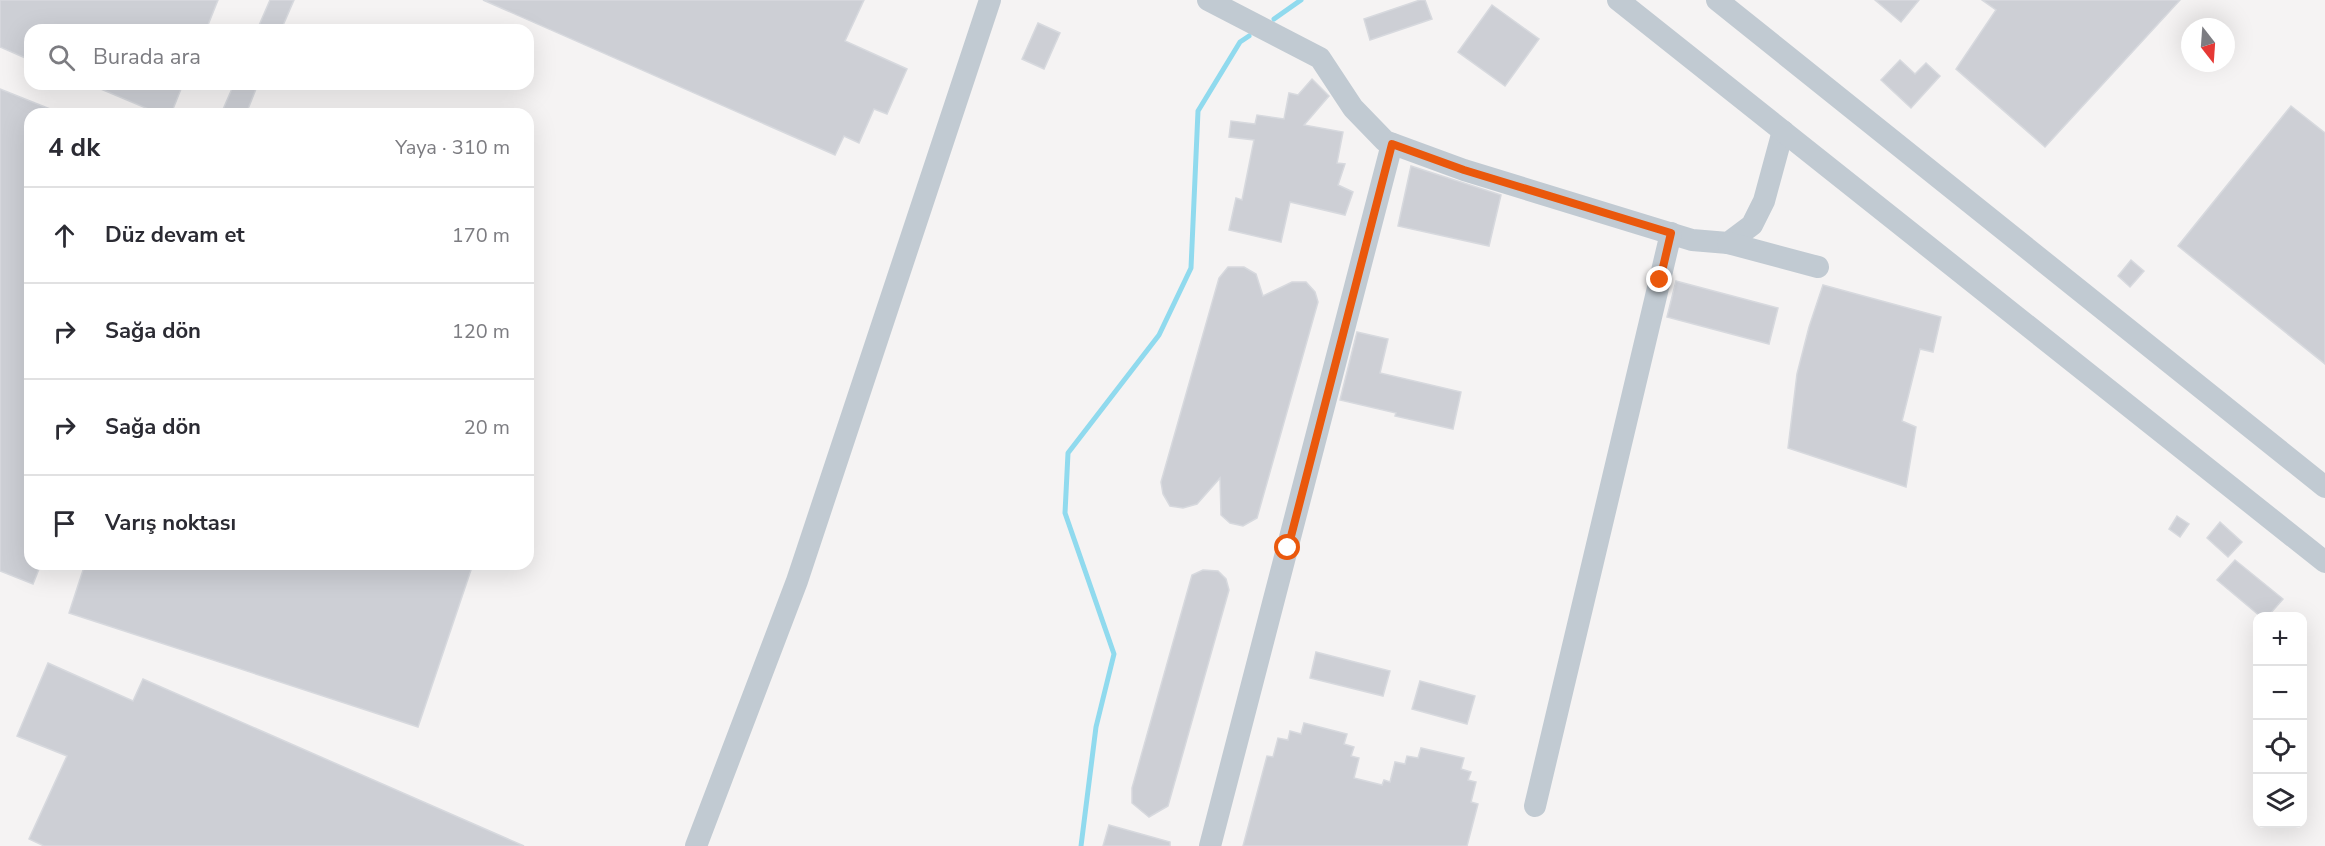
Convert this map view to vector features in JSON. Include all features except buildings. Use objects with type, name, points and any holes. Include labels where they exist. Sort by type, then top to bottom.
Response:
[{"type":"street","points":[[696,846],[797,581],[990,0]]},
{"type":"street","points":[[1208,0],[1320,58],[1353,108],[1385,141],[1464,170],[1692,240],[1728,243],[1818,267]]},
{"type":"street","points":[[1618,0],[2325,562]]},
{"type":"street","points":[[1717,0],[2325,487]]},
{"type":"street","points":[[1728,243],[1752,225],[1764,201],[1783,131]]},
{"type":"street","points":[[1210,846],[1392,144]]},
{"type":"street","points":[[1535,806],[1671,233]]},
{"type":"waterway","points":[[1274,19],[1301,0]]},
{"type":"waterway","points":[[1081,846],[1096,727],[1114,654],[1065,513],[1068,453],[1159,335],[1191,268],[1198,111],[1240,42],[1249,36]]},
{"type":"route","points":[[1288,548],[1392,144],[1464,170],[1671,233],[1660,280]]}]
